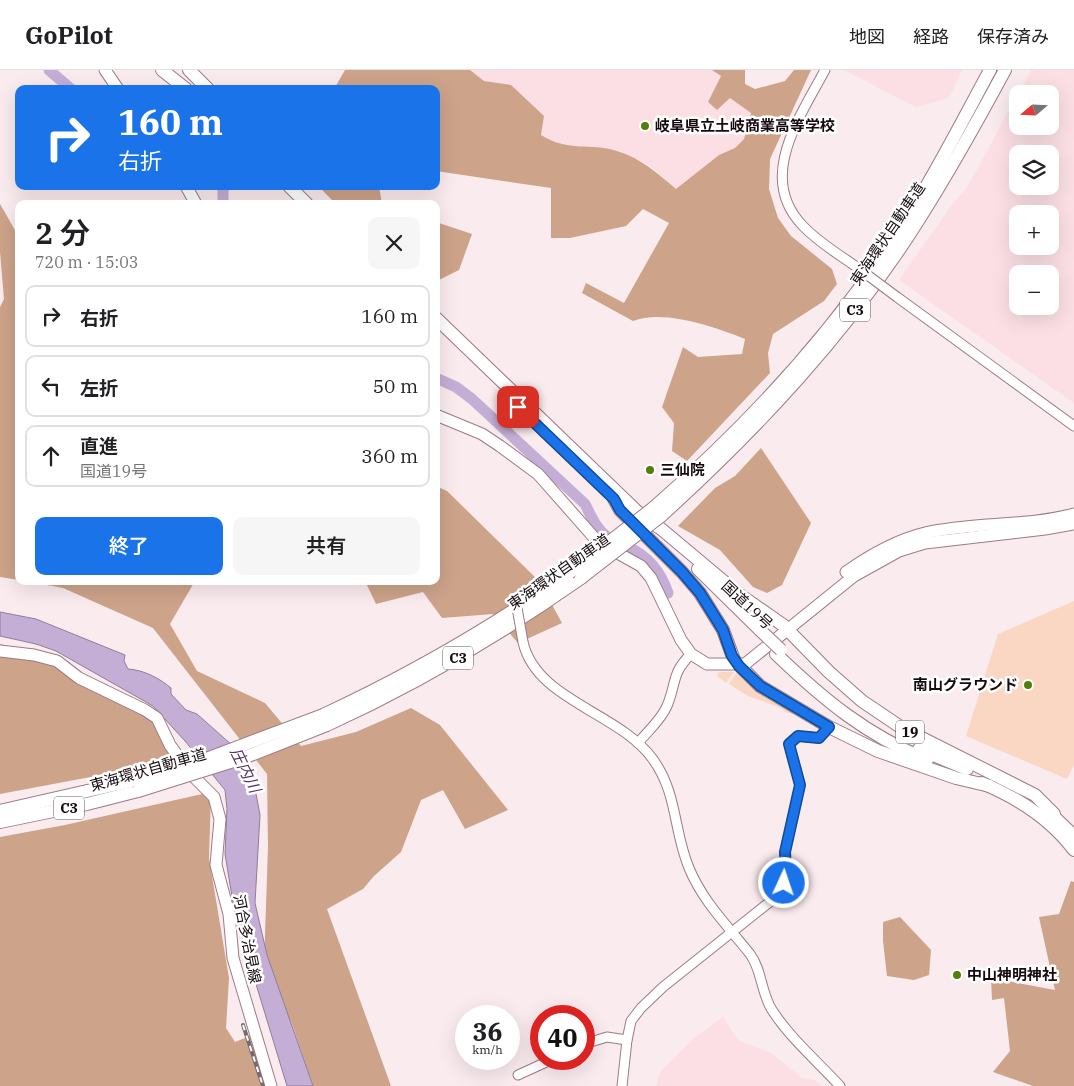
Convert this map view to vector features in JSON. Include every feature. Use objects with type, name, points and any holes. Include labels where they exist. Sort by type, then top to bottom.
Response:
[{"type":"highway","points":[[162,70],[181,85]]},
{"type":"highway","points":[[174,70],[191,85]]},
{"type":"highway","points":[[189,70],[204,85]]},
{"type":"highway","name":"東海環状自動車道","points":[[652,514],[738,429],[775,389],[850,300],[918,202],[990,70]]},
{"type":"highway","name":"東海環状自動車道","points":[[0,811],[134,786],[243,758],[325,720],[373,704],[466,654],[575,576],[744,437],[782,398],[838,332],[916,224],[965,143],[1005,70]]},
{"type":"highway","points":[[292,190],[303,200]]},
{"type":"highway","points":[[303,190],[313,200]]},
{"type":"highway","name":"国道19号","points":[[440,322],[652,514],[758,632]]},
{"type":"highway","name":"国道19号","points":[[440,332],[614,499],[758,632],[842,714],[874,735],[1009,794],[1040,814],[1074,850]]},
{"type":"highway","name":"19","points":[[614,499],[620,510],[682,572],[700,593],[723,630],[733,663],[760,686],[829,727],[898,759],[956,778],[990,786]]},
{"type":"highway","name":"19","points":[[652,514],[660,528],[740,595],[786,627],[829,672],[870,707],[902,728],[1035,795],[1054,814]]},
{"type":"highway","name":"国道19号","points":[[778,652],[847,708],[880,730],[1010,788],[1054,814],[1074,836]]},
{"type":"highway","name":"東海環状自動車道","points":[[0,822],[87,804],[134,786]]},
{"type":"main road","points":[[105,70],[115,85]]},
{"type":"main road","points":[[440,417],[457,422],[500,446],[538,474],[598,542],[641,566],[651,578],[681,640],[692,654],[707,664],[733,663],[786,627],[854,576],[898,551],[926,543],[1045,530],[1074,524]]},
{"type":"main road","points":[[786,627],[856,565],[892,544],[923,534],[944,530],[1011,525],[1074,514]]},
{"type":"main road","name":"河合多治見線","points":[[0,651],[34,654],[57,661],[79,678],[145,710],[157,718],[170,745],[188,771],[214,797],[220,819],[216,865],[230,914],[233,958],[271,1086]]},
{"type":"street","points":[[825,70],[788,142],[782,163],[782,184],[789,207],[802,226],[1074,426]]},
{"type":"street","points":[[516,602],[523,642],[533,666],[548,683],[615,725],[638,743],[651,757],[668,785],[684,853],[697,885],[730,933],[750,955],[760,973],[772,1009],[840,1086]]},
{"type":"street","points":[[638,743],[661,717],[667,706],[679,666],[692,654]]},
{"type":"street","points":[[622,1086],[631,1022],[641,1008],[663,987],[771,901],[784,883],[786,874],[785,852],[800,785],[789,744],[798,736],[819,738],[829,727]]},
{"type":"street","points":[[595,1041],[607,1037],[627,1040]]},
{"type":"street","points":[[518,1076],[530,1070]]},
{"type":"shaded area","points":[[345,70],[470,70],[484,81],[511,85],[544,116],[541,135],[561,144],[607,148],[626,154],[649,167],[676,189],[719,155],[735,148],[744,139],[751,113],[730,98],[717,110],[708,102],[721,76],[712,70],[745,70],[745,84],[755,89],[785,81],[794,70],[811,70],[770,159],[769,189],[778,218],[791,236],[832,269],[837,284],[824,301],[773,334],[768,353],[770,373],[687,461],[672,451],[674,423],[662,407],[683,347],[698,357],[742,354],[745,339],[719,329],[674,318],[645,318],[633,321],[582,293],[586,283],[624,303],[669,223],[643,209],[626,226],[570,238],[551,238],[551,188],[440,172],[440,85],[336,85]]},
{"type":"shaded area","name":"岐阜県立土岐商業高等学校","points":[[470,70],[712,70],[721,76],[708,102],[730,98],[751,113],[744,139],[735,148],[719,155],[676,189],[649,165],[617,150],[557,145],[541,135],[544,116],[511,86],[484,81]]},
{"type":"shaded area","points":[[844,70],[962,70],[949,98],[916,107]]},
{"type":"shaded area","points":[[1031,70],[1074,70],[1074,403],[899,280],[954,202],[967,188],[1009,110],[1009,135],[1059,135],[1059,85],[1023,85]]},
{"type":"shaded area","points":[[322,190],[380,190],[381,200],[332,200]]},
{"type":"shaded area","points":[[0,204],[15,230],[15,579],[0,577],[0,307],[4,299],[0,252]]},
{"type":"shaded area","points":[[440,223],[472,234],[459,270],[440,280]]},
{"type":"shaded area","points":[[761,448],[811,523],[782,585],[767,593],[753,587],[720,550],[678,526],[715,488],[735,476]]},
{"type":"shaded area","points":[[440,488],[447,491],[539,581],[562,623],[518,643],[493,614],[442,618],[423,592],[376,604],[367,585],[440,585]]},
{"type":"shaded area","points":[[47,585],[193,585],[170,624],[197,671],[265,703],[301,746],[356,732],[411,708],[440,725],[508,810],[465,829],[443,790],[421,800],[401,852],[374,876],[363,889],[327,909],[391,1086],[313,1086],[292,1024],[264,964],[268,847],[267,774],[153,628],[63,588]]},
{"type":"shaded area","name":"南山グラウンド","points":[[1074,601],[1074,765],[1067,779],[966,736],[998,634]]},
{"type":"shaded area","points":[[0,644],[59,661],[142,707],[181,760],[0,794]]},
{"type":"shaded area","points":[[719,672],[734,672],[726,683],[717,676]]},
{"type":"shaded area","points":[[736,673],[807,718],[785,712],[781,708],[748,696],[729,684]]},
{"type":"shaded area","points":[[211,792],[209,858],[229,978],[226,1028],[235,1042],[258,1033],[276,1086],[0,1086],[0,837],[65,825]]},
{"type":"shaded area","points":[[1071,881],[1074,882],[1074,1086],[1033,1086],[993,1072],[1010,1051],[1004,998],[992,1000],[991,978],[1055,990],[1039,917],[1059,914]]},
{"type":"shaded area","points":[[900,917],[931,950],[929,975],[914,980],[887,976],[883,922]]},
{"type":"shaded area","points":[[723,1017],[738,1040],[771,1053],[802,1078],[814,1080],[822,1086],[656,1086],[660,1072],[694,1038]]},
{"type":"water","name":"庄内川","points":[[0,612],[36,619],[125,655],[124,661],[128,669],[145,673],[166,684],[171,688],[171,694],[186,710],[197,714],[233,746],[254,783],[260,815],[255,903],[267,955],[313,1086],[287,1086],[235,915],[225,854],[227,809],[225,790],[185,741],[153,706],[56,651],[36,644],[0,636]]},
{"type":"waterway","points":[[49,70],[66,85]]},
{"type":"waterway","points":[[223,190],[223,200]]},
{"type":"waterway","points":[[440,380],[456,387],[472,399],[585,504],[597,526],[607,537],[614,542],[628,547],[648,560],[662,578],[668,593]]},
{"type":"railway","points":[[243,1025],[263,1086]]},
{"type":"place","name":"岐阜県立土岐商業高等学校","points":[[645,126]]},
{"type":"place","name":"三仙院","points":[[650,470]]},
{"type":"place","name":"南山グラウンド","points":[[1028,685]]},
{"type":"place","name":"中山神明神社","points":[[957,975]]},
{"type":"route","points":[[518,407],[614,499],[620,510],[682,572],[700,593],[723,630],[732,656],[739,666],[760,686],[773,695],[829,727],[819,738],[798,736],[789,744],[789,750],[800,779],[800,785],[785,852],[786,874],[784,883]]}]
